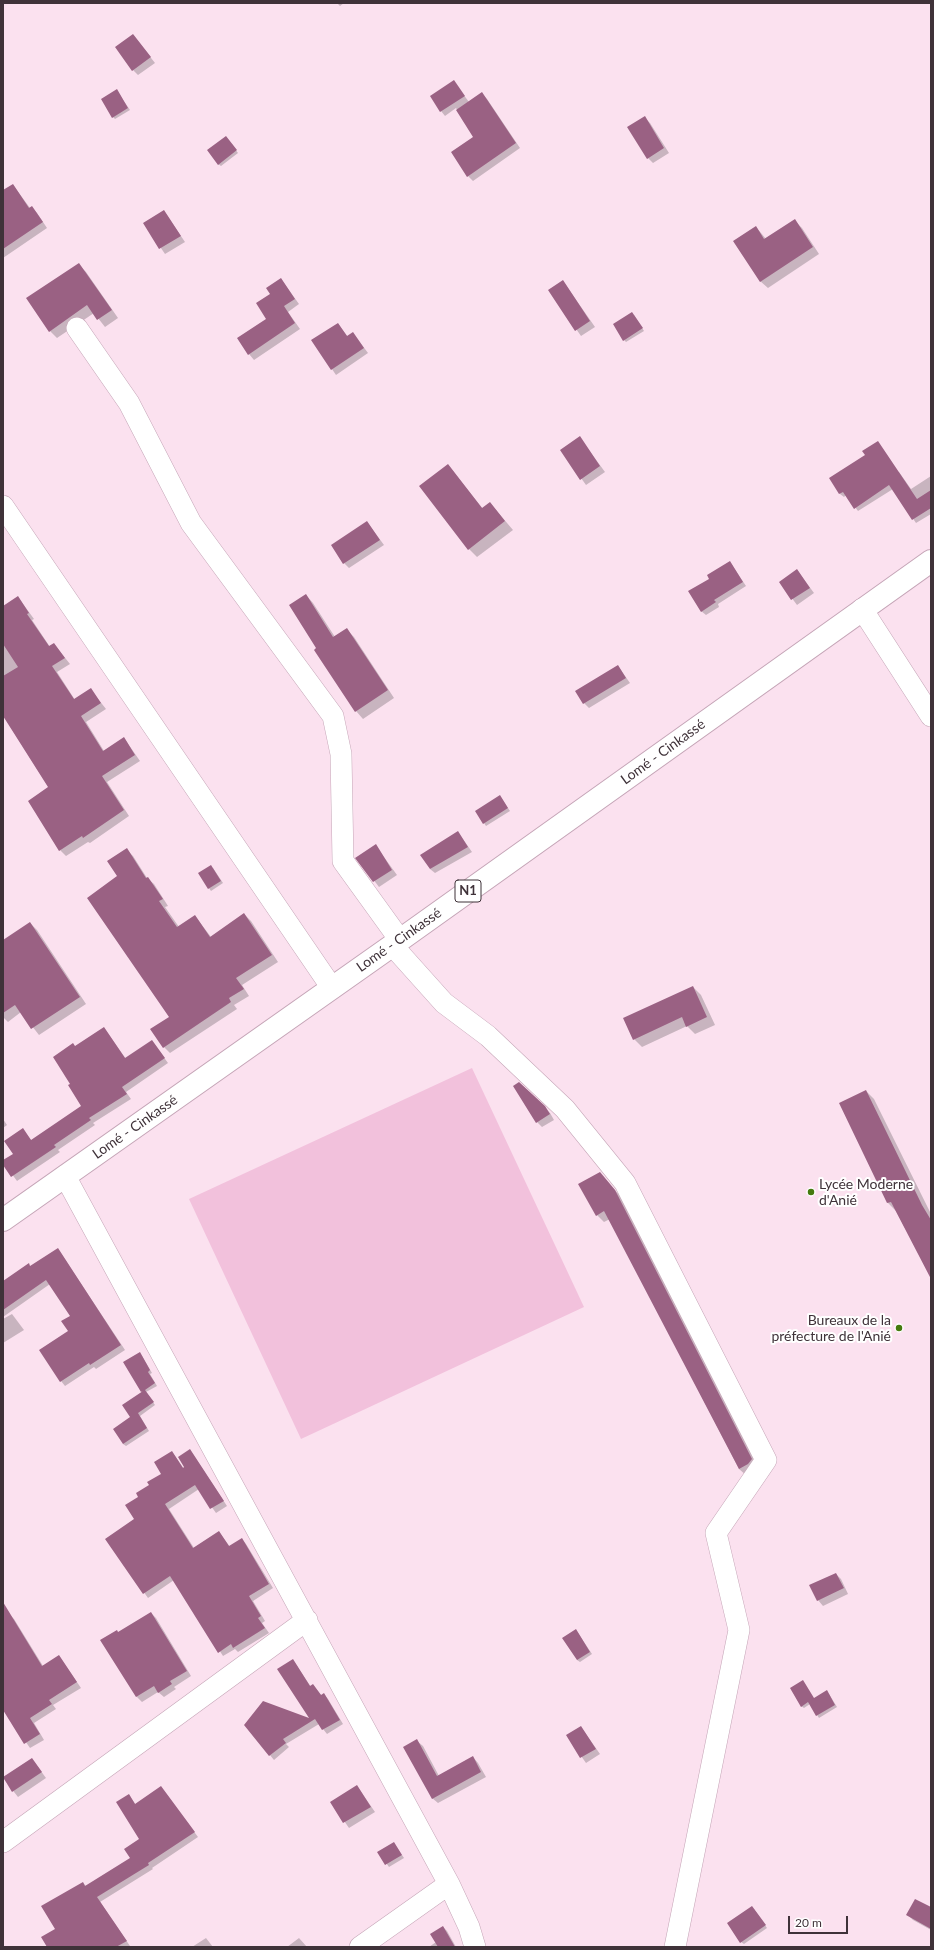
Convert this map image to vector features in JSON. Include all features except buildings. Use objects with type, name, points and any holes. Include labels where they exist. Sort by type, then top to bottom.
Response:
[{"type":"highway","name":"Lomé - Cinkassé","points":[[4,1217],[65,1176],[332,988],[931,560]]},
{"type":"street","points":[[77,328],[129,403],[191,523],[332,716],[341,754],[343,861],[396,942],[444,1003],[488,1036],[565,1110],[625,1183],[766,1460],[716,1533],[739,1630],[675,1947]]},
{"type":"street","points":[[3,506],[332,988]]},
{"type":"street","points":[[862,609],[931,716]]},
{"type":"street","points":[[65,1176],[449,1884],[469,1927],[475,1947]]},
{"type":"street","points":[[3,1842],[307,1620]]},
{"type":"street","points":[[360,1947],[449,1884]]},
{"type":"shaded area","points":[[472,1068],[584,1307],[301,1439],[189,1199]]},
{"type":"place","name":"Lycée Moderne d'Anié","points":[[811,1192]]},
{"type":"place","name":"Bureaux de la préfecture de l'Anié","points":[[899,1328]]}]
